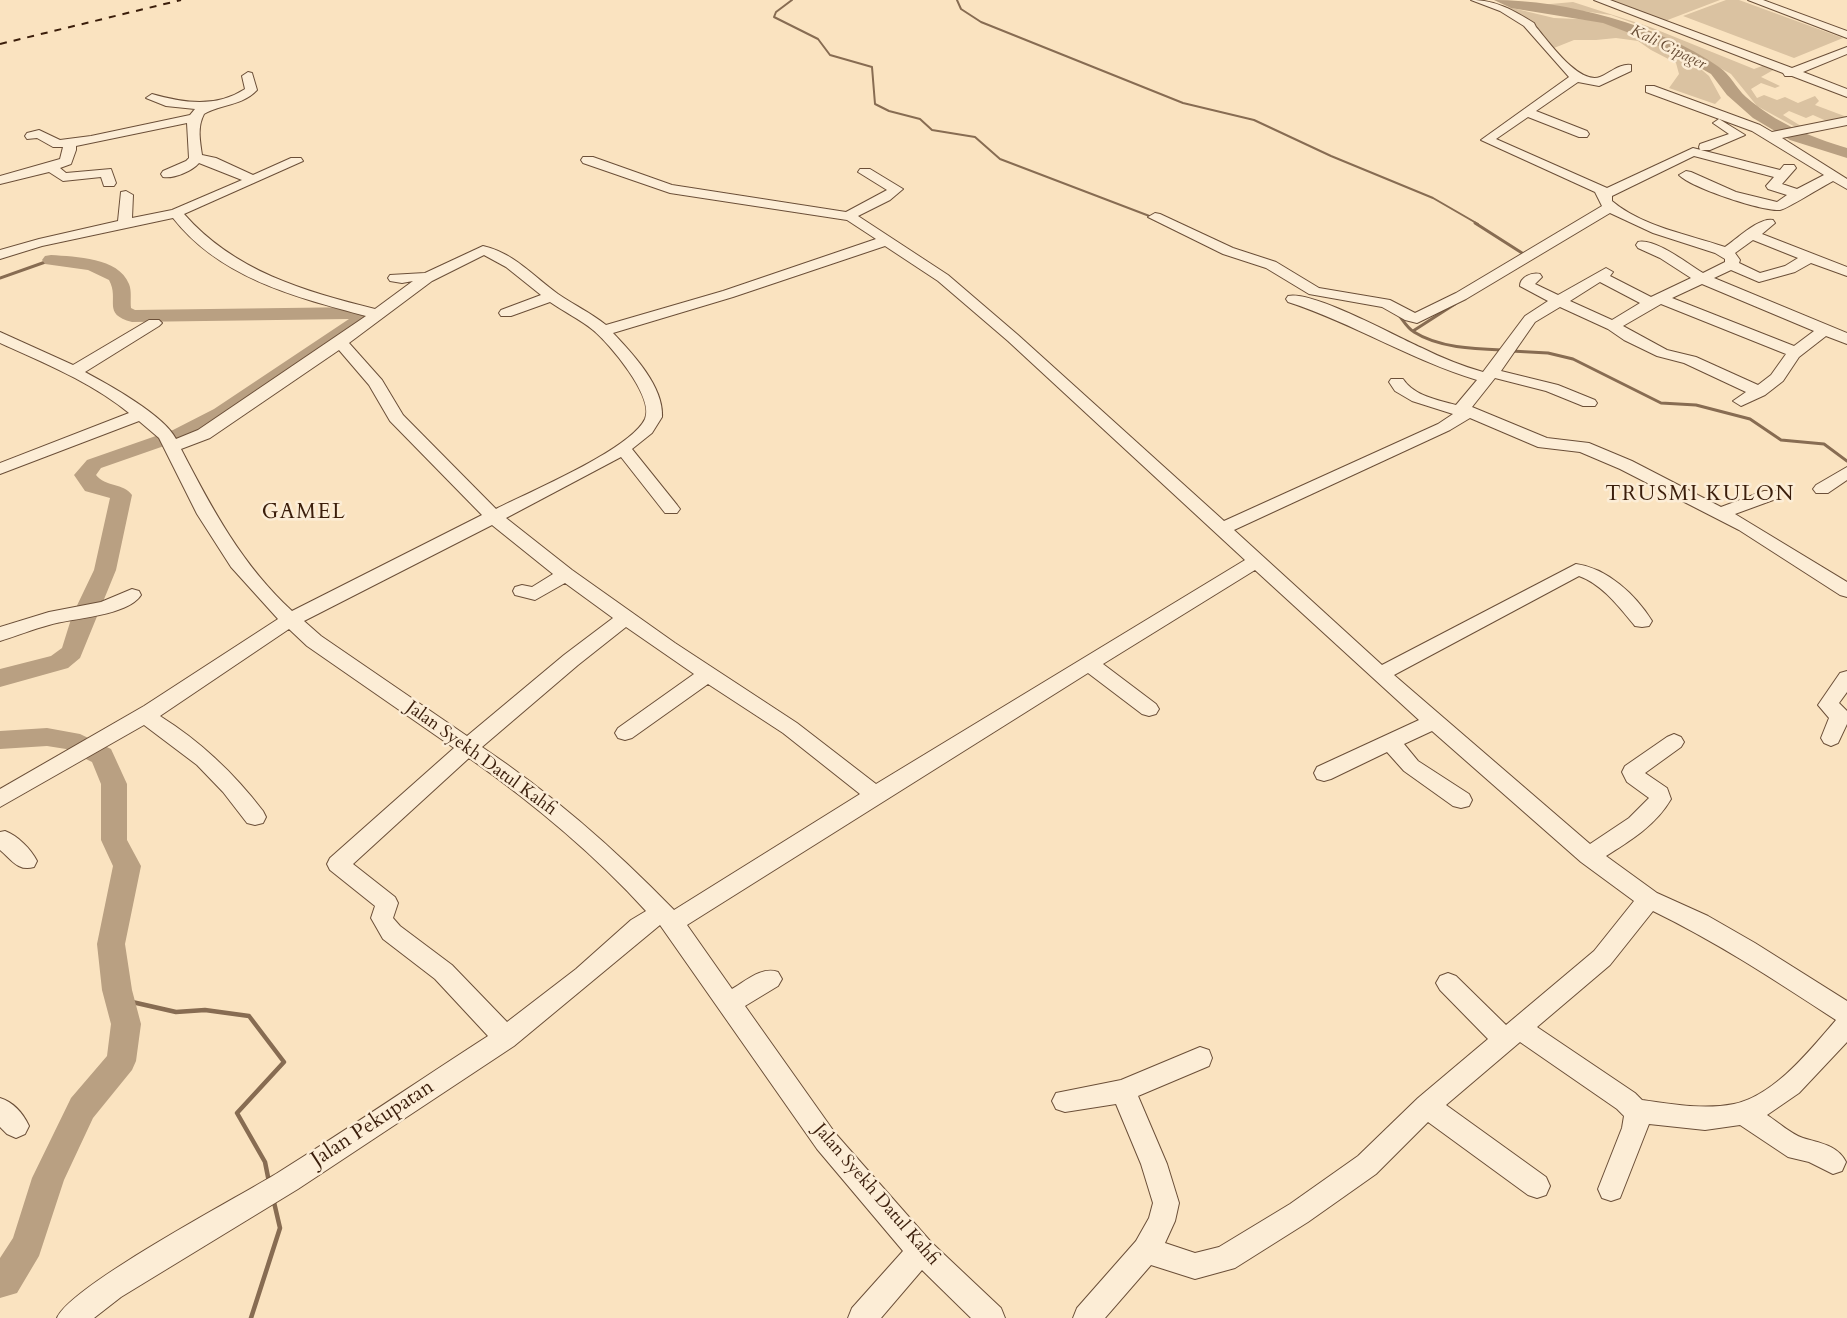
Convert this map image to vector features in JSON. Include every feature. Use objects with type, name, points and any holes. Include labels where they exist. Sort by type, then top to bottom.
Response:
[{"type":"street","points":[[1476,0],[1504,9],[1530,27],[1573,75],[1597,82],[1628,68]]},
{"type":"street","points":[[1599,0],[1674,26],[1847,93]]},
{"type":"street","points":[[1753,0],[1847,35]]},
{"type":"street","points":[[1681,20],[1803,66]]},
{"type":"street","points":[[1790,72],[1847,50]]},
{"type":"street","points":[[1617,60],[1585,74],[1573,75],[1487,140],[1595,187],[1607,200],[1676,236],[1729,259],[1759,278],[1790,269],[1809,258]]},
{"type":"street","points":[[31,136],[39,134],[56,144],[91,140],[199,113],[243,98],[250,90],[249,76]]},
{"type":"street","points":[[1650,89],[1776,135],[1847,185]]},
{"type":"street","points":[[153,98],[166,104],[188,104],[199,113]]},
{"type":"street","points":[[1527,112],[1582,134]]},
{"type":"street","points":[[1705,147],[1740,134],[1706,117],[1709,112]]},
{"type":"street","points":[[196,158],[192,134],[199,113]]},
{"type":"street","points":[[1776,135],[1847,121]]},
{"type":"street","points":[[0,180],[66,161],[70,150],[69,143]]},
{"type":"street","points":[[1155,217],[1228,251],[1271,265],[1309,289],[1340,297],[1385,303],[1396,307],[1410,317],[1417,318],[1461,296],[1607,200],[1693,152],[1782,175]]},
{"type":"street","points":[[168,174],[183,168],[196,158],[211,161],[253,180]]},
{"type":"street","points":[[588,160],[670,189],[851,217],[943,278],[1013,338],[1255,562],[1304,602],[1380,674],[1588,856],[1649,899],[1700,923],[1747,950],[1847,1014]]},
{"type":"street","points":[[0,255],[39,243],[176,213],[296,161]]},
{"type":"street","points":[[1793,164],[1773,187],[1798,194]]},
{"type":"street","points":[[51,167],[63,177],[106,172],[109,183]]},
{"type":"street","points":[[851,217],[849,216],[852,213],[875,203],[896,189],[865,172]]},
{"type":"street","points":[[1686,175],[1723,193],[1747,201],[1775,206],[1781,206],[1798,194],[1833,176]]},
{"type":"street","points":[[125,225],[126,195]]},
{"type":"street","points":[[176,213],[218,254],[234,266],[267,283],[314,299],[376,314]]},
{"type":"street","points":[[1613,326],[1655,300],[1703,279],[1729,259],[1749,234],[1768,223]]},
{"type":"street","points":[[1749,234],[1847,272]]},
{"type":"street","points":[[603,331],[728,294],[885,240]]},
{"type":"street","points":[[1643,245],[1703,279],[1847,339]]},
{"type":"street","points":[[0,799],[143,715],[289,620],[374,574],[579,476],[644,431],[654,417],[655,404],[642,381],[603,331],[551,297],[540,285],[511,265],[485,250],[472,254],[427,278],[340,342],[204,434],[169,442]]},
{"type":"street","points":[[1467,413],[1462,409],[1463,405],[1489,375],[1530,319],[1603,274],[1655,300],[1795,352]]},
{"type":"street","points":[[395,278],[402,279],[414,275],[427,278]]},
{"type":"street","points":[[1535,277],[1526,284],[1527,286],[1613,326],[1629,337],[1662,353],[1690,360],[1759,392]]},
{"type":"street","points":[[506,313],[551,297]]},
{"type":"street","points":[[1293,299],[1380,334],[1452,369],[1552,388],[1589,403]]},
{"type":"street","points":[[73,372],[154,323]]},
{"type":"street","points":[[1741,401],[1759,392],[1777,378],[1795,352],[1824,330]]},
{"type":"street","name":"Jalan Syekh Datul Kahfi","points":[[0,337],[73,372],[119,397],[142,414],[169,442],[206,514],[237,563],[289,620],[314,641],[524,786],[591,843],[667,917],[826,1141],[921,1251],[991,1318]]},
{"type":"street","points":[[340,342],[376,383],[396,418],[495,517],[565,574],[790,729],[873,794]]},
{"type":"street","points":[[1397,382],[1401,389],[1413,396],[1467,413],[1547,444],[1584,447],[1636,470],[1721,513],[1779,546],[1847,591]]},
{"type":"street","points":[[1221,529],[1444,426],[1467,413]]},
{"type":"street","points":[[0,469],[142,414]]},
{"type":"street","points":[[622,448],[671,509]]},
{"type":"street","points":[[1822,489],[1847,472]]},
{"type":"street","points":[[1721,513],[1770,495]]},
{"type":"street","name":"Jalan Pekupatan","points":[[71,1318],[111,1287],[289,1180],[505,1038],[584,976],[639,927],[667,917],[988,728],[1255,562]]},
{"type":"street","points":[[1380,674],[1576,570],[1589,573],[1616,593],[1642,621]]},
{"type":"street","points":[[522,591],[535,594],[565,574]]},
{"type":"street","points":[[0,634],[49,618],[94,610],[132,595]]},
{"type":"street","points":[[505,1038],[433,963],[401,942],[382,918],[387,903],[338,866],[339,861],[468,747],[560,660],[627,617]]},
{"type":"street","points":[[1089,664],[1149,709]]},
{"type":"street","points":[[625,733],[708,674]]},
{"type":"street","points":[[1831,738],[1840,716],[1828,705],[1847,678]]},
{"type":"street","points":[[143,715],[194,749],[228,781],[255,817]]},
{"type":"street","points":[[1323,773],[1434,722]]},
{"type":"street","points":[[1390,742],[1411,766],[1461,800]]},
{"type":"street","points":[[1588,856],[1633,828],[1654,807],[1660,799],[1659,794],[1634,776],[1632,772],[1674,742]]},
{"type":"street","points":[[0,841],[5,840],[26,861]]},
{"type":"street","points":[[1146,1250],[1195,1266],[1225,1258],[1299,1213],[1367,1165],[1428,1106],[1602,958],[1649,899]]},
{"type":"street","points":[[730,1003],[770,979]]},
{"type":"street","points":[[1448,983],[1474,1011],[1626,1101],[1636,1111],[1638,1118],[1635,1128],[1611,1189]]},
{"type":"street","points":[[1636,1111],[1716,1119],[1743,1113],[1767,1101],[1807,1072],[1847,1024]]},
{"type":"street","points":[[1065,1101],[1123,1090],[1200,1058]]},
{"type":"street","points":[[1087,1318],[1146,1250],[1162,1221],[1166,1203],[1154,1164],[1123,1090]]},
{"type":"street","points":[[1428,1106],[1536,1186]]},
{"type":"street","points":[[1743,1113],[1797,1149],[1812,1151],[1833,1162]]},
{"type":"street","points":[[862,1318],[921,1251]]},
{"type":"shaded area","points":[[1479,0],[1554,18],[1600,20],[1630,30],[1690,60],[1709,76],[1721,98],[1715,104],[1669,88],[1679,74],[1676,63],[1638,41],[1616,38],[1574,40],[1554,48],[1538,31]]},
{"type":"shaded area","points":[[1604,0],[1720,0],[1665,21]]},
{"type":"shaded area","points":[[1726,0],[1739,0],[1843,38],[1794,58],[1683,16]]},
{"type":"shaded area","points":[[1573,2],[1650,27],[1754,69],[1765,65],[1775,69],[1761,77],[1780,86],[1775,88],[1761,83],[1751,89],[1757,98],[1764,95],[1777,100],[1785,97],[1798,103],[1815,96],[1819,101],[1815,105],[1847,117],[1831,123],[1813,115],[1806,118],[1789,111],[1783,115],[1801,126],[1802,129],[1799,129],[1757,106],[1731,74],[1652,30],[1611,15],[1539,5]]},
{"type":"waterway","points":[[792,0],[776,12],[774,17],[818,39],[830,55],[872,67],[875,104],[889,111],[920,119],[932,130],[975,137],[1000,159],[1152,217]]},
{"type":"waterway","points":[[957,0],[961,9],[981,22],[1183,103],[1254,120],[1331,156],[1433,198],[1478,224]]},
{"type":"waterway","name":"Kali Cipager","points":[[1501,0],[1511,4],[1606,19],[1637,31],[1681,51],[1716,71],[1732,92],[1758,115],[1796,137],[1847,153]]},
{"type":"waterway","points":[[1475,223],[1522,253]]},
{"type":"waterway","points":[[0,278],[51,260]]},
{"type":"waterway","points":[[0,678],[59,662],[72,652],[84,616],[105,570],[121,495],[93,486],[85,475],[94,464],[180,434],[221,413],[359,320],[360,313],[132,316],[122,311],[121,286],[116,277],[109,272],[90,265],[51,260]]},
{"type":"waterway","points":[[1413,331],[1455,304]]},
{"type":"waterway","points":[[1398,314],[1413,331]]},
{"type":"waterway","points":[[1413,331],[1424,337],[1457,347],[1503,350]]},
{"type":"waterway","points":[[1511,351],[1548,353],[1573,359],[1661,403],[1696,405],[1750,419],[1781,440],[1824,444],[1847,461]]},
{"type":"waterway","points":[[0,740],[47,737],[71,741],[102,756],[114,784],[114,840],[127,866],[111,944],[117,990],[126,1024],[121,1061],[82,1108],[48,1178],[27,1245],[5,1281],[0,1281]]},
{"type":"waterway","points":[[119,999],[176,1012],[205,1010],[249,1016],[284,1062],[237,1113],[265,1162],[269,1182]]},
{"type":"waterway","points":[[251,1318],[280,1228],[273,1198]]},
{"type":"railway","points":[[0,44],[181,0]]},
{"type":"district","name":"TRUSMI KULON","points":[[1700,495]]},
{"type":"district","name":"GAMEL","points":[[304,513]]}]
